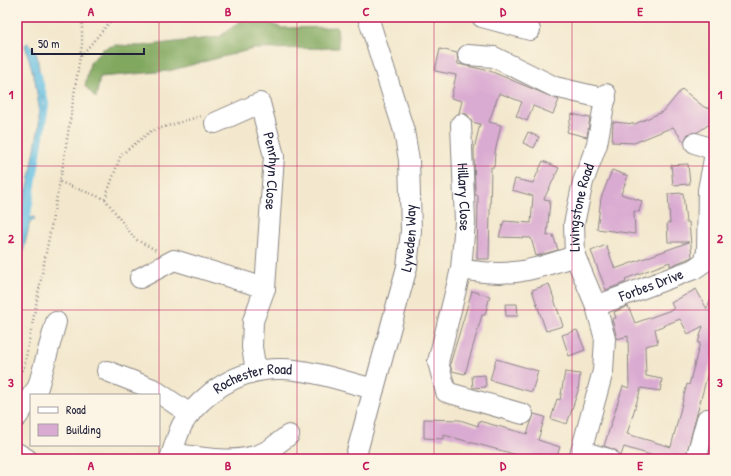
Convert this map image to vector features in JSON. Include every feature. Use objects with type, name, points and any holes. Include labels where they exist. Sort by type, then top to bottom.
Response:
[{"type":"street","name":"Lyveden Way","points":[[355,459],[407,266],[411,231],[411,188],[409,160],[404,131],[368,17]]},
{"type":"street","points":[[482,17],[511,21],[530,30]]},
{"type":"street","name":"Livingstone Road","points":[[468,55],[494,57],[555,87],[606,97],[597,144],[583,182],[574,224],[575,256],[596,306],[605,339],[603,371],[580,455]]},
{"type":"street","name":"Penrhyn Close","points":[[215,123],[260,103],[274,156],[265,288],[253,321],[252,347],[256,370]]},
{"type":"street","name":"Hillary Close","points":[[461,124],[465,222],[461,269],[438,362],[446,392],[523,414]]},
{"type":"street","points":[[695,143],[714,150]]},
{"type":"street","name":"Forbes Drive","points":[[596,306],[694,269],[709,269],[707,252],[708,190],[714,159]]},
{"type":"street","points":[[461,269],[502,274],[520,273],[575,256]]},
{"type":"street","points":[[140,278],[174,260],[265,288]]},
{"type":"street","points":[[33,394],[38,387],[56,322]]},
{"type":"street","name":"Rochester Road","points":[[171,456],[183,424],[197,405],[223,384],[256,370],[278,368],[297,370],[374,389]]},
{"type":"street","points":[[107,371],[153,389],[190,414]]},
{"type":"street","points":[[17,417],[30,399]]},
{"type":"street","points":[[696,459],[707,419]]},
{"type":"street","points":[[171,456],[206,459],[241,459],[268,450],[289,435]]},
{"type":"street","points":[[17,453],[27,459]]},
{"type":"street","points":[[580,455],[609,459]]},
{"type":"path","points":[[17,376],[24,367],[60,182],[80,57],[83,30],[82,17]]},
{"type":"path","points":[[80,57],[114,17]]},
{"type":"path","points":[[105,199],[121,155],[151,131],[200,116],[215,123]]},
{"type":"path","points":[[60,182],[105,199],[135,239],[174,260]]},
{"type":"green space","points":[[246,17],[251,17],[282,28],[337,27],[339,48],[253,49],[168,71],[100,77],[96,98],[85,86],[90,63],[103,49],[115,45],[141,46],[219,37]]},
{"type":"water","points":[[28,43],[37,55],[44,107],[44,123],[29,211],[30,218],[34,217],[35,220],[30,222],[17,278],[18,218],[29,183],[39,126],[39,107],[35,80],[25,45]]},
{"type":"building","points":[[440,49],[457,53],[458,64],[490,71],[559,100],[553,114],[533,106],[527,121],[516,116],[522,102],[499,93],[489,122],[501,125],[495,152],[494,167],[491,167],[489,259],[477,259],[478,195],[475,195],[474,149],[480,124],[472,122],[467,114],[459,113],[462,101],[451,98],[456,75],[435,71]]},
{"type":"building","points":[[682,89],[704,107],[714,110],[714,121],[698,132],[688,134],[684,142],[673,127],[634,143],[612,142],[613,122],[635,124],[664,111]]},
{"type":"building","points":[[572,114],[590,118],[587,137],[567,132]]},
{"type":"building","points":[[528,132],[539,137],[534,148],[523,143]]},
{"type":"building","points":[[543,161],[559,168],[544,199],[550,200],[547,236],[553,235],[558,250],[536,256],[531,238],[499,237],[504,221],[531,223],[533,196],[512,190],[515,179],[533,183]]},
{"type":"building","points":[[688,164],[690,184],[673,185],[671,165]]},
{"type":"building","points":[[612,170],[628,176],[621,194],[642,201],[639,212],[634,211],[635,234],[597,229],[601,198]]},
{"type":"building","points":[[683,193],[686,222],[689,222],[692,257],[670,266],[670,262],[625,279],[626,282],[606,290],[591,251],[606,245],[615,269],[689,242],[668,242],[667,223],[670,223],[668,194]]},
{"type":"building","points":[[549,284],[563,326],[546,331],[532,290]]},
{"type":"building","points":[[696,289],[707,309],[711,298],[714,299],[714,350],[685,459],[664,459],[624,447],[620,458],[617,451],[604,446],[623,386],[629,388],[628,336],[617,339],[612,319],[616,318],[614,312],[628,306],[635,323],[674,309],[671,303]],"holes":[[[680,319],[688,334],[703,326],[689,385],[687,384],[671,447],[627,434],[641,388],[660,391],[662,379],[646,376],[645,346],[658,343],[655,329]]]},
{"type":"building","points":[[472,291],[490,296],[485,315],[482,315],[465,374],[452,371],[450,364]]},
{"type":"building","points":[[505,304],[517,304],[518,316],[506,316]]},
{"type":"building","points":[[577,330],[585,350],[569,356],[562,335]]},
{"type":"building","points":[[496,359],[538,371],[532,392],[490,380]]},
{"type":"building","points":[[565,372],[580,374],[578,391],[567,424],[551,419],[557,399],[560,400]]},
{"type":"building","points":[[485,375],[486,387],[473,388],[472,376]]},
{"type":"building","points":[[534,414],[545,417],[538,440],[560,447],[556,459],[532,459],[444,435],[444,439],[424,438],[424,419],[460,420],[478,426],[479,421],[527,434]]},
{"type":"waterway","points":[[28,220],[47,104],[39,74]]}]
